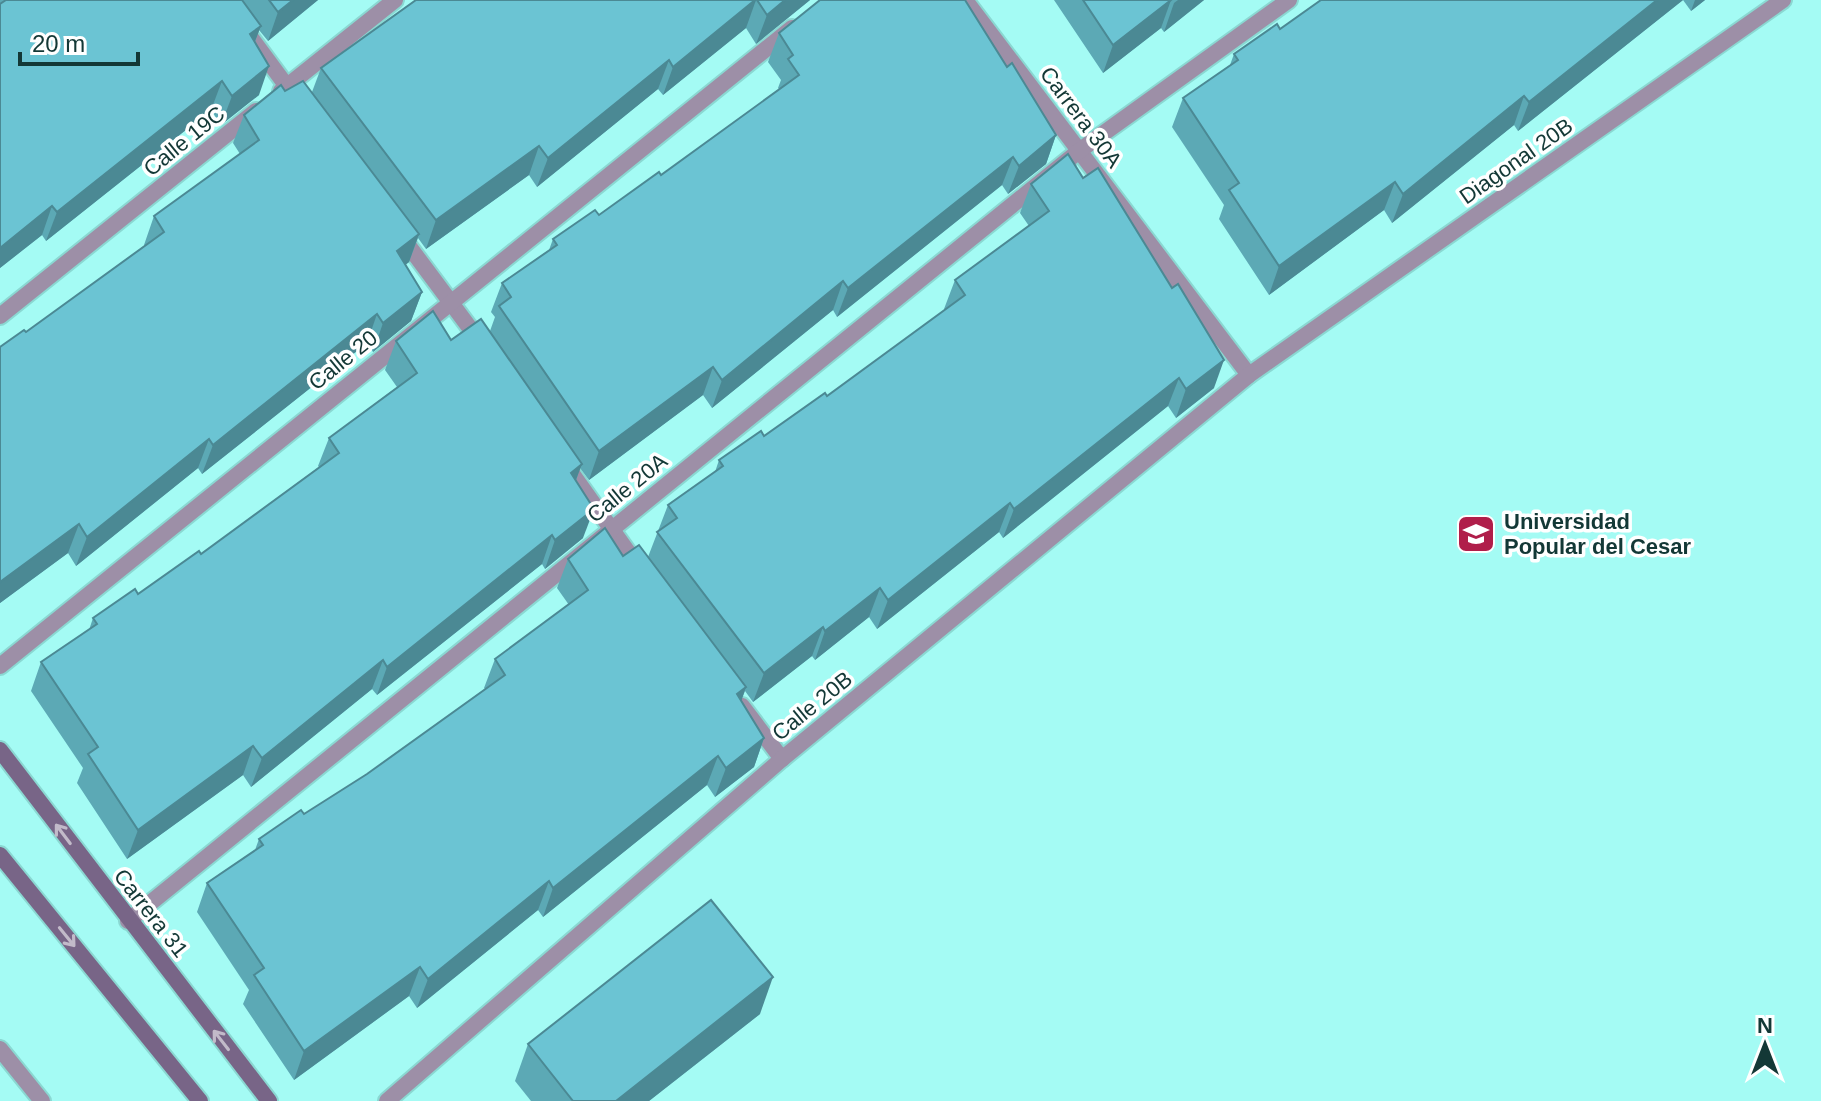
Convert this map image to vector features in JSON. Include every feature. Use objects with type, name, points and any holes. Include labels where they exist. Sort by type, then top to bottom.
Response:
[{"type":"main road","name":"Carrera 31","points":[[0,750],[128,921],[269,1101]]},
{"type":"main road","points":[[0,855],[200,1101]]},
{"type":"street","points":[[223,0],[315,124]]},
{"type":"street","name":"Calle 19C","points":[[0,316],[395,0]]},
{"type":"street","name":"Carrera 30A","points":[[965,0],[1249,375]]},
{"type":"street","name":"Calle 20A","points":[[128,921],[1079,151],[1289,0]]},
{"type":"street","name":"Diagonal 20B","points":[[1275,357],[1783,0]]},
{"type":"street","name":"Calle 20","points":[[0,666],[804,19]]},
{"type":"street","points":[[393,225],[486,351]]},
{"type":"street","name":"Calle 20B","points":[[387,1101],[782,759],[1249,375],[1275,357]]},
{"type":"street","points":[[557,454],[649,581]]},
{"type":"street","points":[[734,696],[782,759]]},
{"type":"street","points":[[0,1049],[42,1101]]},
{"type":"building","points":[[6,0],[242,0],[261,26],[250,34],[269,66],[232,96],[222,81],[57,212],[52,206],[0,248],[0,4]]},
{"type":"building","points":[[269,0],[293,0],[278,12]]},
{"type":"building","points":[[416,0],[755,0],[673,67],[669,60],[548,158],[539,146],[436,220],[321,68]]},
{"type":"building","points":[[757,0],[785,0],[767,15]]},
{"type":"building","points":[[820,0],[965,0],[1007,67],[1012,63],[1056,135],[1019,166],[1013,157],[848,288],[843,281],[722,380],[713,367],[599,451],[499,306],[511,297],[502,283],[557,245],[553,239],[595,210],[599,215],[659,172],[661,175],[799,75],[788,59],[793,55],[779,33]]},
{"type":"building","points":[[1083,0],[1171,0],[1113,45]]},
{"type":"building","points":[[1321,0],[1657,0],[1529,102],[1524,96],[1403,194],[1395,182],[1279,266],[1229,190],[1239,183],[1183,98],[1238,60],[1234,54],[1277,24],[1280,29]]},
{"type":"building","points":[[303,81],[419,234],[397,251],[422,292],[383,323],[377,314],[213,445],[209,439],[87,537],[79,524],[0,582],[0,347],[24,330],[26,332],[164,232],[154,216],[259,140],[244,115],[281,85],[285,91]]},
{"type":"building","points":[[1068,154],[1083,178],[1098,168],[1172,288],[1178,284],[1224,360],[1186,389],[1179,378],[1014,509],[1010,503],[888,600],[880,588],[764,673],[657,532],[677,518],[668,505],[723,466],[719,460],[761,431],[764,436],[825,393],[827,396],[965,295],[955,280],[1049,211],[1031,184]]},
{"type":"building","points":[[433,311],[451,340],[481,319],[582,464],[571,473],[594,509],[555,540],[552,535],[387,667],[383,660],[262,758],[253,746],[138,830],[88,754],[98,747],[41,662],[97,624],[93,618],[135,589],[138,594],[199,551],[201,554],[339,453],[329,438],[417,373],[396,341]]},
{"type":"building","points":[[605,528],[623,556],[639,545],[746,687],[737,694],[764,738],[726,768],[718,756],[553,888],[549,881],[428,979],[420,967],[304,1051],[254,975],[264,968],[207,883],[263,845],[259,839],[301,810],[304,814],[367,774],[505,675],[495,659],[588,590],[568,559]]},
{"type":"building","points":[[711,900],[773,977],[616,1101],[573,1101],[528,1044]]},
{"type":"place","name":"Universidad Popular del Cesar","points":[[1476,534]]}]
